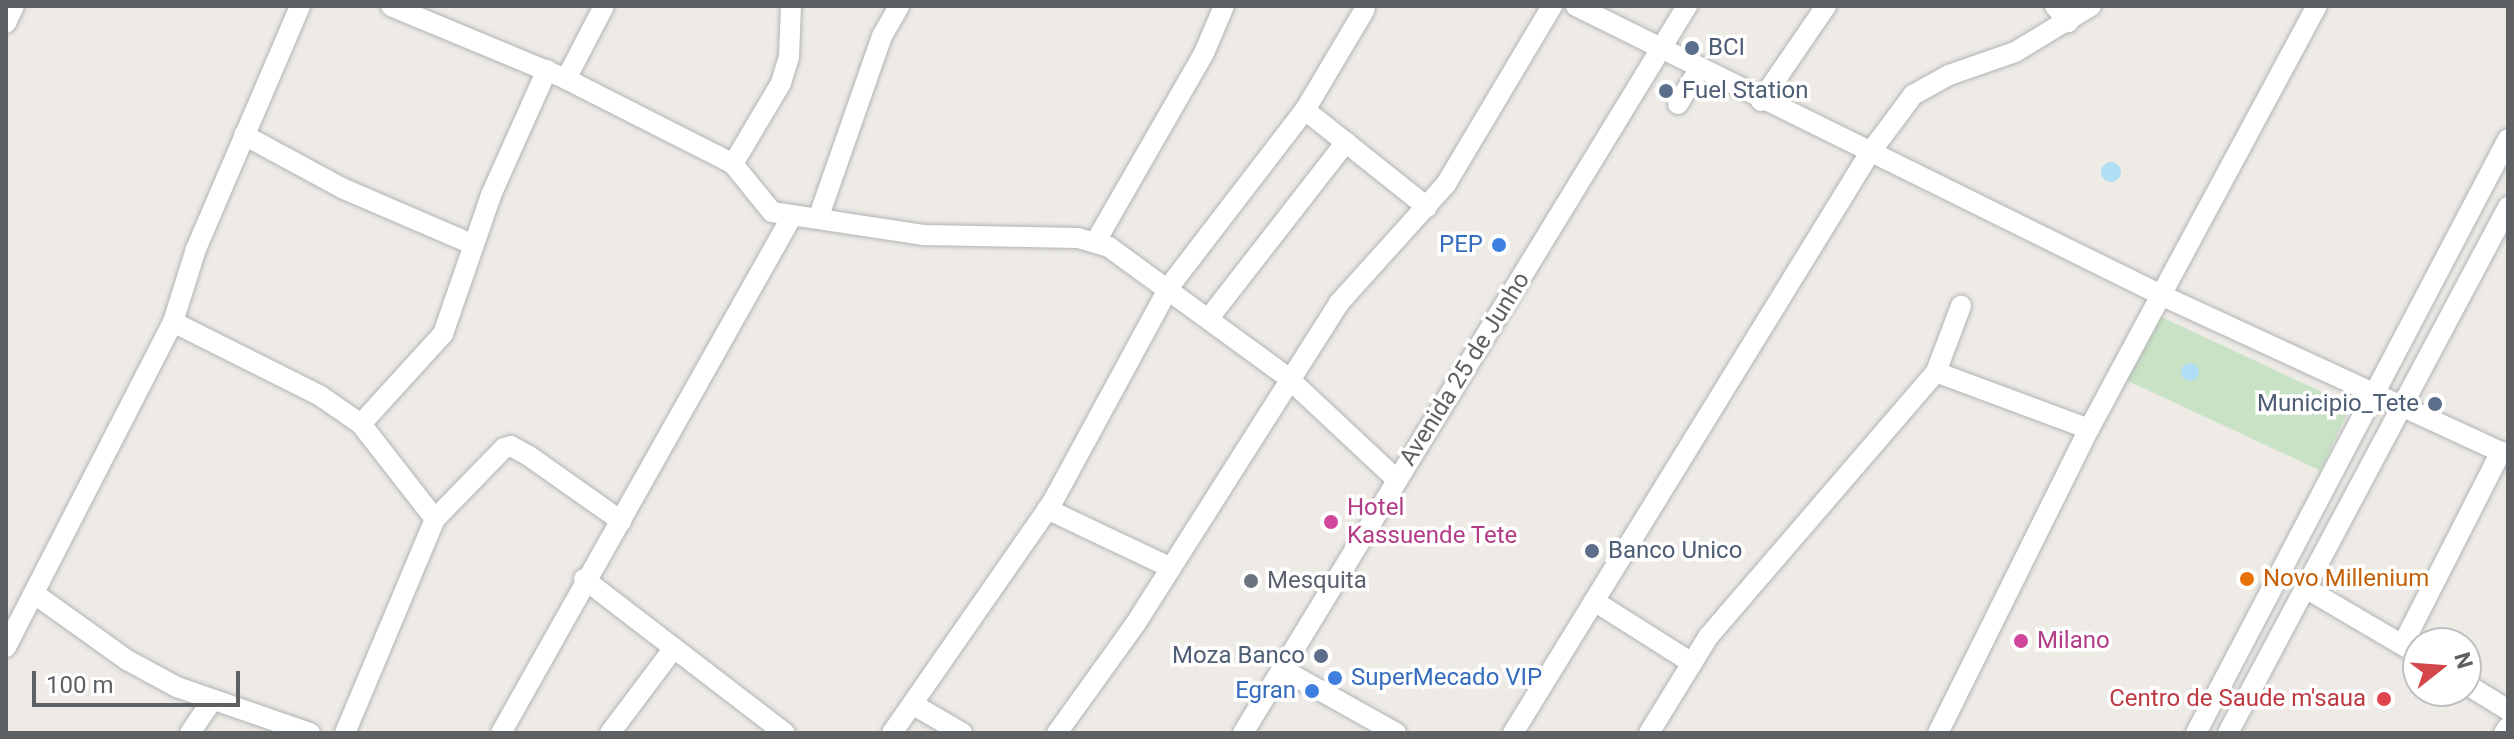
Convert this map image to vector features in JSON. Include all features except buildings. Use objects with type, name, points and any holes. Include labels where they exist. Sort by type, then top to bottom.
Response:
[{"type":"street","points":[[6,23],[14,6]]},
{"type":"street","points":[[6,647],[14,616],[36,595],[173,322],[196,249],[300,6]]},
{"type":"street","points":[[391,6],[556,74],[733,164],[757,199],[791,218],[819,216],[924,235],[1096,241],[1169,287],[1287,377],[1397,480]]},
{"type":"street","points":[[361,424],[443,334],[472,244],[556,74],[604,6]]},
{"type":"street","points":[[733,164],[781,83],[789,57],[791,6]]},
{"type":"street","points":[[819,216],[882,36],[899,6]]},
{"type":"street","points":[[1096,241],[1204,53],[1224,6]]},
{"type":"street","points":[[1057,733],[1171,568],[1287,377],[1353,283],[1427,207],[1463,159],[1552,6]]},
{"type":"street","points":[[1576,6],[1606,12],[1660,48],[1761,101],[2161,295],[2377,392],[2505,454],[2422,627]]},
{"type":"street","name":"Avenida 25 de Junho","points":[[1243,733],[1687,6]]},
{"type":"street","points":[[1761,101],[1826,6]]},
{"type":"street","points":[[1513,733],[1869,154],[1913,95],[1930,83],[2015,52],[2062,14],[2091,6]]},
{"type":"street","points":[[1938,733],[2089,429],[2317,6]]},
{"type":"street","points":[[892,733],[1047,509],[1169,287],[1305,110],[1365,9]]},
{"type":"street","points":[[1678,104],[1699,69]]},
{"type":"street","points":[[1305,110],[1427,207]]},
{"type":"street","points":[[244,135],[344,189],[472,244]]},
{"type":"street","points":[[2196,733],[2508,139]]},
{"type":"street","points":[[1209,318],[1346,142]]},
{"type":"street","points":[[2228,733],[2508,207]]},
{"type":"street","points":[[501,733],[584,579],[621,521],[791,218]]},
{"type":"street","points":[[1649,733],[1692,663],[1768,564],[1936,372],[1961,306]]},
{"type":"street","points":[[173,322],[319,395],[361,424],[435,519]]},
{"type":"street","points":[[1936,372],[2089,429]]},
{"type":"street","points":[[345,733],[435,519],[511,446],[621,521]]},
{"type":"street","points":[[1047,509],[1171,568]]},
{"type":"street","points":[[584,579],[785,733]]},
{"type":"street","points":[[2307,589],[2402,644]]},
{"type":"street","points":[[36,595],[127,660],[212,700],[310,733]]},
{"type":"street","points":[[1594,601],[1692,663]]},
{"type":"street","points":[[610,733],[674,648]]},
{"type":"street","points":[[1282,669],[1396,733]]},
{"type":"street","points":[[2482,694],[2508,710]]},
{"type":"street","points":[[190,733],[212,700]]},
{"type":"street","points":[[914,705],[962,733]]},
{"type":"street","points":[[2504,733],[2508,727]]},
{"type":"green space","points":[[2157,315],[2351,405],[2321,471],[2127,380]]},
{"type":"water","points":[[2107,162],[2115,162],[2121,172],[2115,182],[2107,182],[2101,176],[2101,168]]},
{"type":"water","points":[[2190,363],[2199,372],[2190,381],[2181,372]]},
{"type":"place","name":"BCI","points":[[1692,48]]},
{"type":"place","name":"Fuel Station","points":[[1666,91]]},
{"type":"place","name":"PEP","points":[[1499,245]]},
{"type":"place","name":"Municipio_Tete","points":[[2435,404]]},
{"type":"place","name":"Hotel Kassuende Tete","points":[[1331,522]]},
{"type":"place","name":"Banco Unico","points":[[1592,551]]},
{"type":"place","name":"Novo Millenium","points":[[2247,579]]},
{"type":"place","name":"Mesquita","points":[[1251,581]]},
{"type":"place","name":"Milano","points":[[2021,641]]},
{"type":"place","name":"Moza Banco","points":[[1321,656]]},
{"type":"place","name":"SuperMecado VIP","points":[[1335,678]]},
{"type":"place","name":"Egran","points":[[1312,691]]},
{"type":"place","name":"Centro de Saude m'saua","points":[[2384,699]]}]
